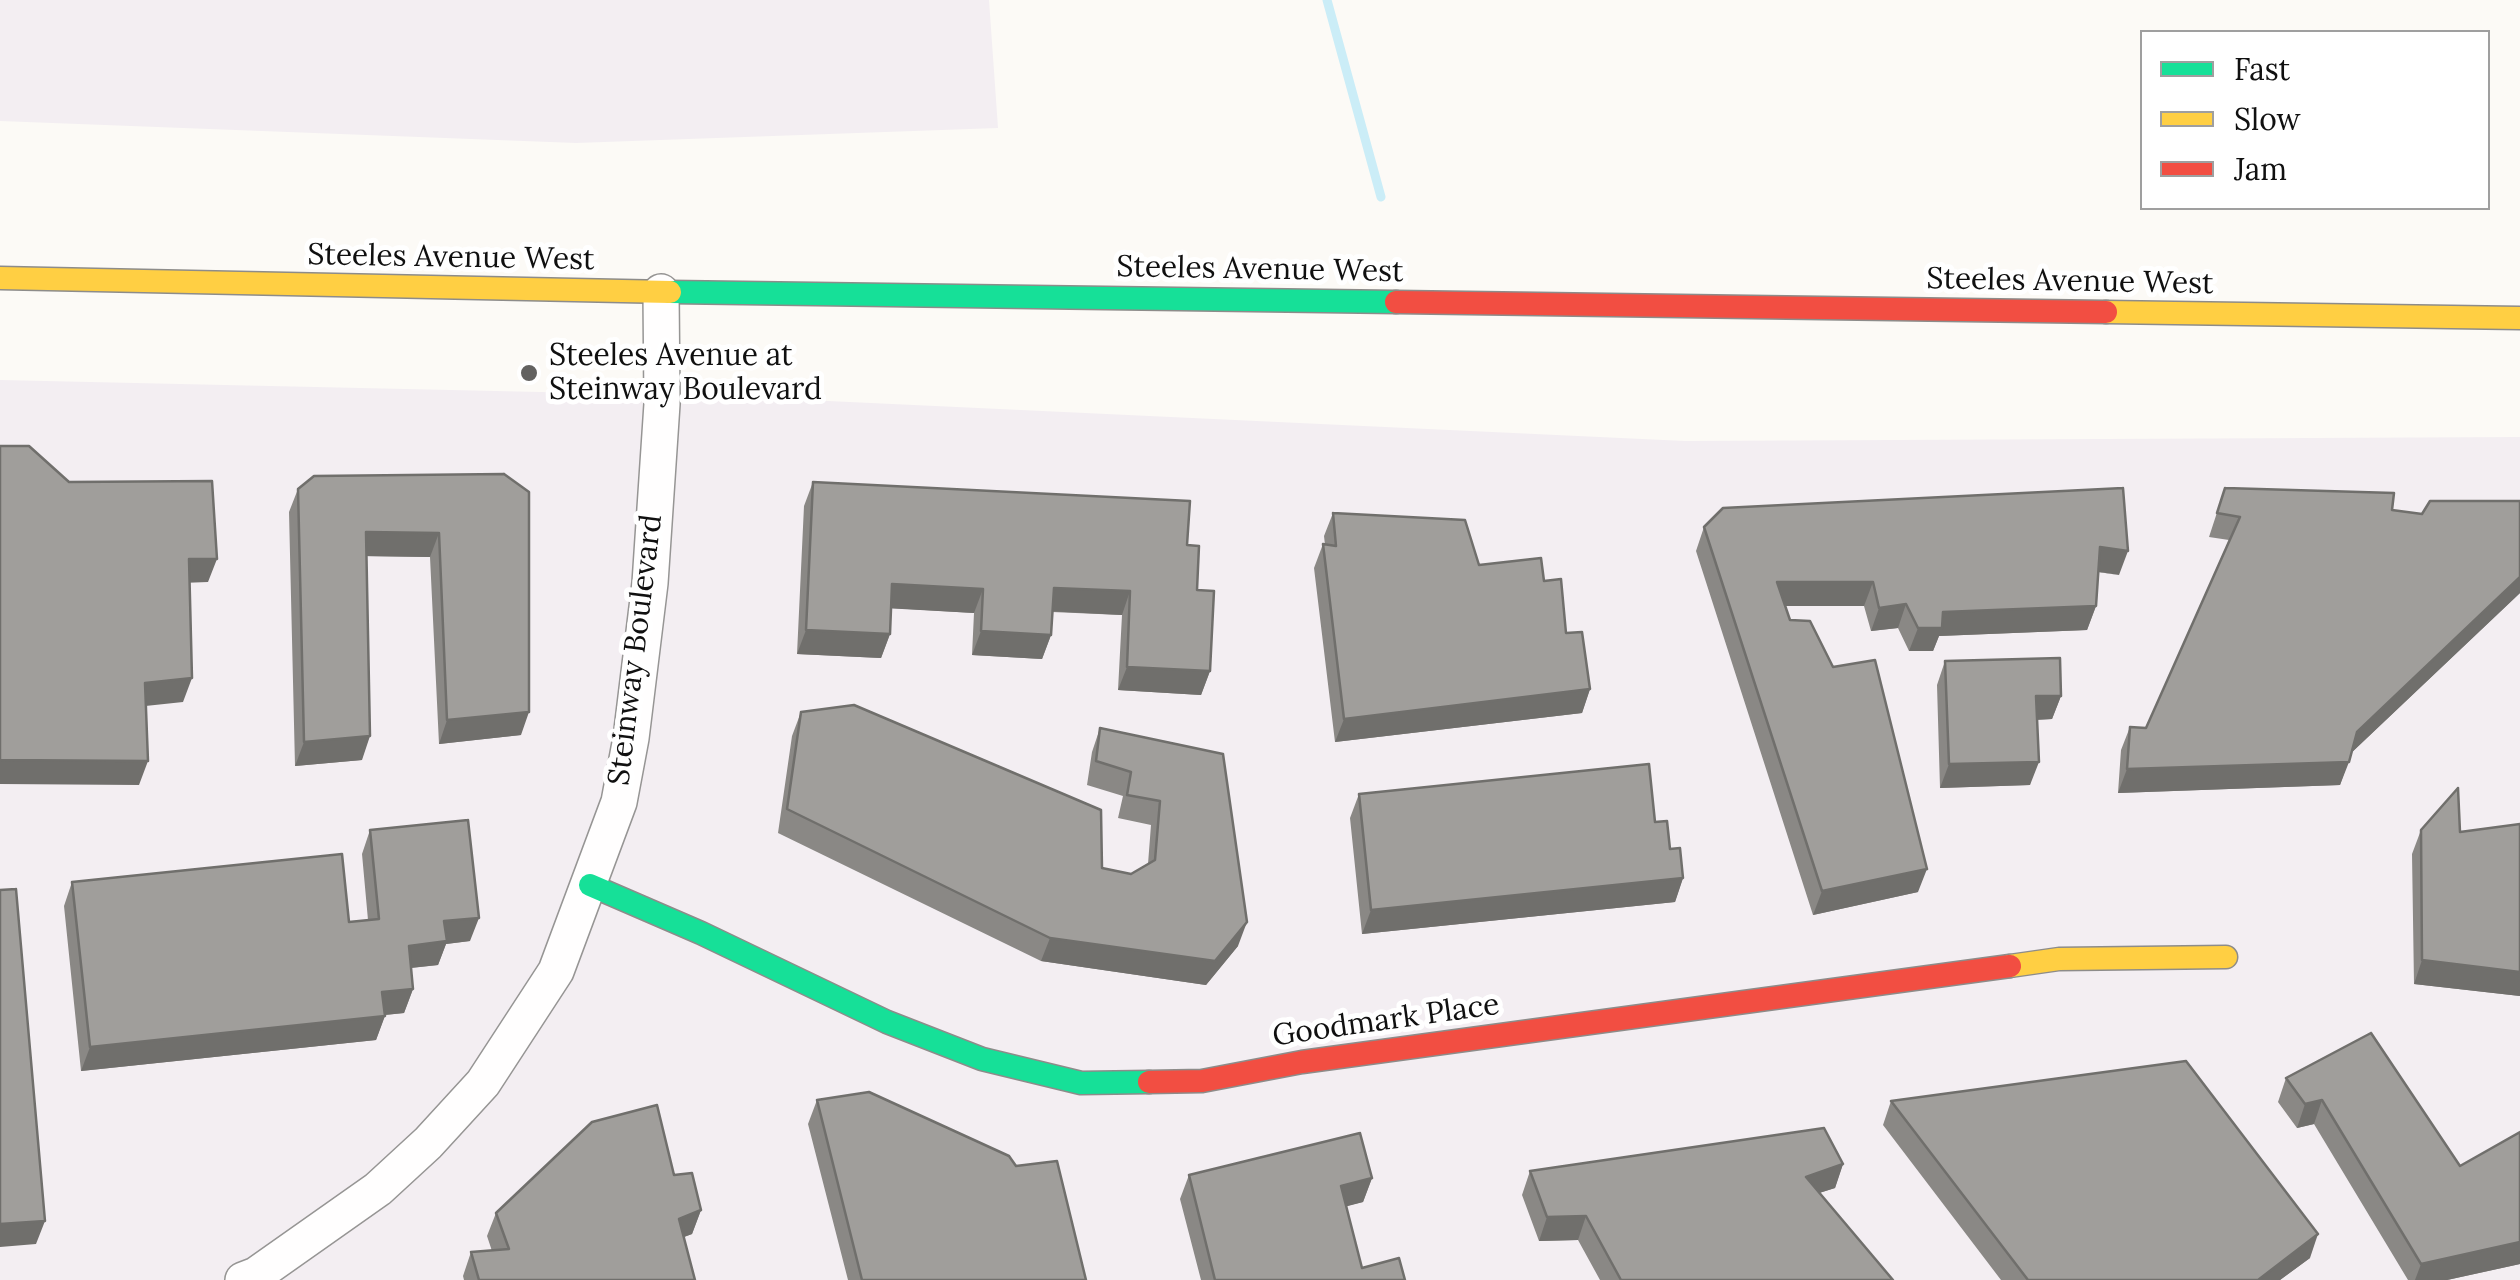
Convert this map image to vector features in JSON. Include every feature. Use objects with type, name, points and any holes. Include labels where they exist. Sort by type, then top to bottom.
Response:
[{"type":"main road","name":"Steeles Avenue West","points":[[0,278],[662,292],[2520,318]]},
{"type":"main road","name":"Goodmark Place","points":[[590,885],[982,1060],[1081,1082],[1202,1080],[1302,1062],[2059,959],[2226,957]]},
{"type":"street","name":"Steinway Boulevard","points":[[242,1280],[256,1275],[378,1190],[428,1143],[483,1084],[556,971],[619,802],[650,582],[662,404],[662,292]]},
{"type":"shaded area","points":[[0,0],[989,0],[998,128],[576,143],[0,121]]},
{"type":"shaded area","points":[[0,380],[721,396],[1685,441],[2520,437],[2520,1280],[0,1280]]},
{"type":"building","points":[[0,446],[29,446],[69,482],[212,481],[217,559],[189,559],[192,678],[145,683],[148,761],[0,760]]},
{"type":"building","points":[[504,474],[529,492],[529,712],[447,720],[439,533],[366,532],[370,736],[304,742],[298,489],[314,476]]},
{"type":"building","points":[[813,482],[1190,501],[1187,545],[1199,546],[1197,590],[1214,591],[1210,671],[1127,667],[1130,591],[1054,588],[1051,635],[981,631],[983,589],[892,584],[890,634],[806,630]]},
{"type":"building","points":[[2123,488],[2128,551],[2100,547],[2096,606],[1943,612],[1942,628],[1918,628],[1906,604],[1879,608],[1873,582],[1777,582],[1790,620],[1810,621],[1833,667],[1875,660],[1927,869],[1822,891],[1704,527],[1723,508]]},
{"type":"building","points":[[2225,488],[2394,493],[2392,510],[2422,514],[2430,501],[2520,501],[2520,577],[2357,732],[2349,762],[2127,769],[2130,727],[2146,728],[2240,517],[2217,513]]},
{"type":"building","points":[[1333,513],[1465,520],[1479,565],[1541,558],[1544,581],[1561,579],[1566,633],[1582,632],[1590,689],[1344,719],[1323,544],[1336,546]]},
{"type":"building","points":[[2060,658],[2061,696],[2036,696],[2039,762],[1949,764],[1945,661]]},
{"type":"building","points":[[854,705],[1101,810],[1102,868],[1131,874],[1155,860],[1160,801],[1127,795],[1131,772],[1096,761],[1100,728],[1223,754],[1247,922],[1215,961],[1050,938],[787,809],[801,712]]},
{"type":"building","points":[[1649,764],[1655,822],[1667,821],[1670,849],[1680,848],[1683,878],[1371,910],[1359,794]]},
{"type":"building","points":[[2458,788],[2460,832],[2520,824],[2520,972],[2422,960],[2421,830]]},
{"type":"building","points":[[468,820],[479,918],[444,921],[447,941],[409,946],[413,989],[382,992],[385,1016],[90,1047],[72,882],[342,854],[349,922],[379,919],[370,830]]},
{"type":"building","points":[[16,889],[45,1221],[0,1224],[0,890]]},
{"type":"building","points":[[2371,1033],[2460,1166],[2520,1132],[2520,1242],[2421,1264],[2322,1100],[2305,1104],[2286,1078]]},
{"type":"building","points":[[2186,1061],[2318,1234],[2258,1280],[2028,1280],[1891,1101]]},
{"type":"building","points":[[869,1092],[1009,1156],[1016,1166],[1057,1161],[1086,1280],[862,1280],[817,1100]]},
{"type":"building","points":[[657,1105],[674,1175],[692,1173],[701,1210],[679,1219],[695,1280],[479,1280],[471,1252],[509,1249],[496,1213],[592,1122]]},
{"type":"building","points":[[1824,1128],[1843,1164],[1806,1177],[1893,1280],[1621,1280],[1586,1216],[1547,1217],[1530,1171]]},
{"type":"building","points":[[1360,1133],[1372,1178],[1341,1186],[1362,1268],[1399,1258],[1405,1280],[1215,1280],[1189,1175]]},
{"type":"waterway","points":[[1327,0],[1381,197]]},
{"type":"traffic: fast","points":[[670,292],[1396,302]]},
{"type":"traffic: fast","points":[[590,885],[887,1022],[982,1059],[1081,1083],[1149,1082]]},
{"type":"traffic: slow","points":[[0,278],[670,292]]},
{"type":"traffic: slow","points":[[2106,312],[2520,318]]},
{"type":"traffic: slow","points":[[2010,966],[2059,959],[2226,957]]},
{"type":"traffic: jam","points":[[1396,302],[2106,312]]},
{"type":"traffic: jam","points":[[1149,1082],[1202,1081],[1302,1062],[2010,966]]},
{"type":"place","name":"Steeles Avenue at Steinway Boulevard","points":[[529,373]]}]
